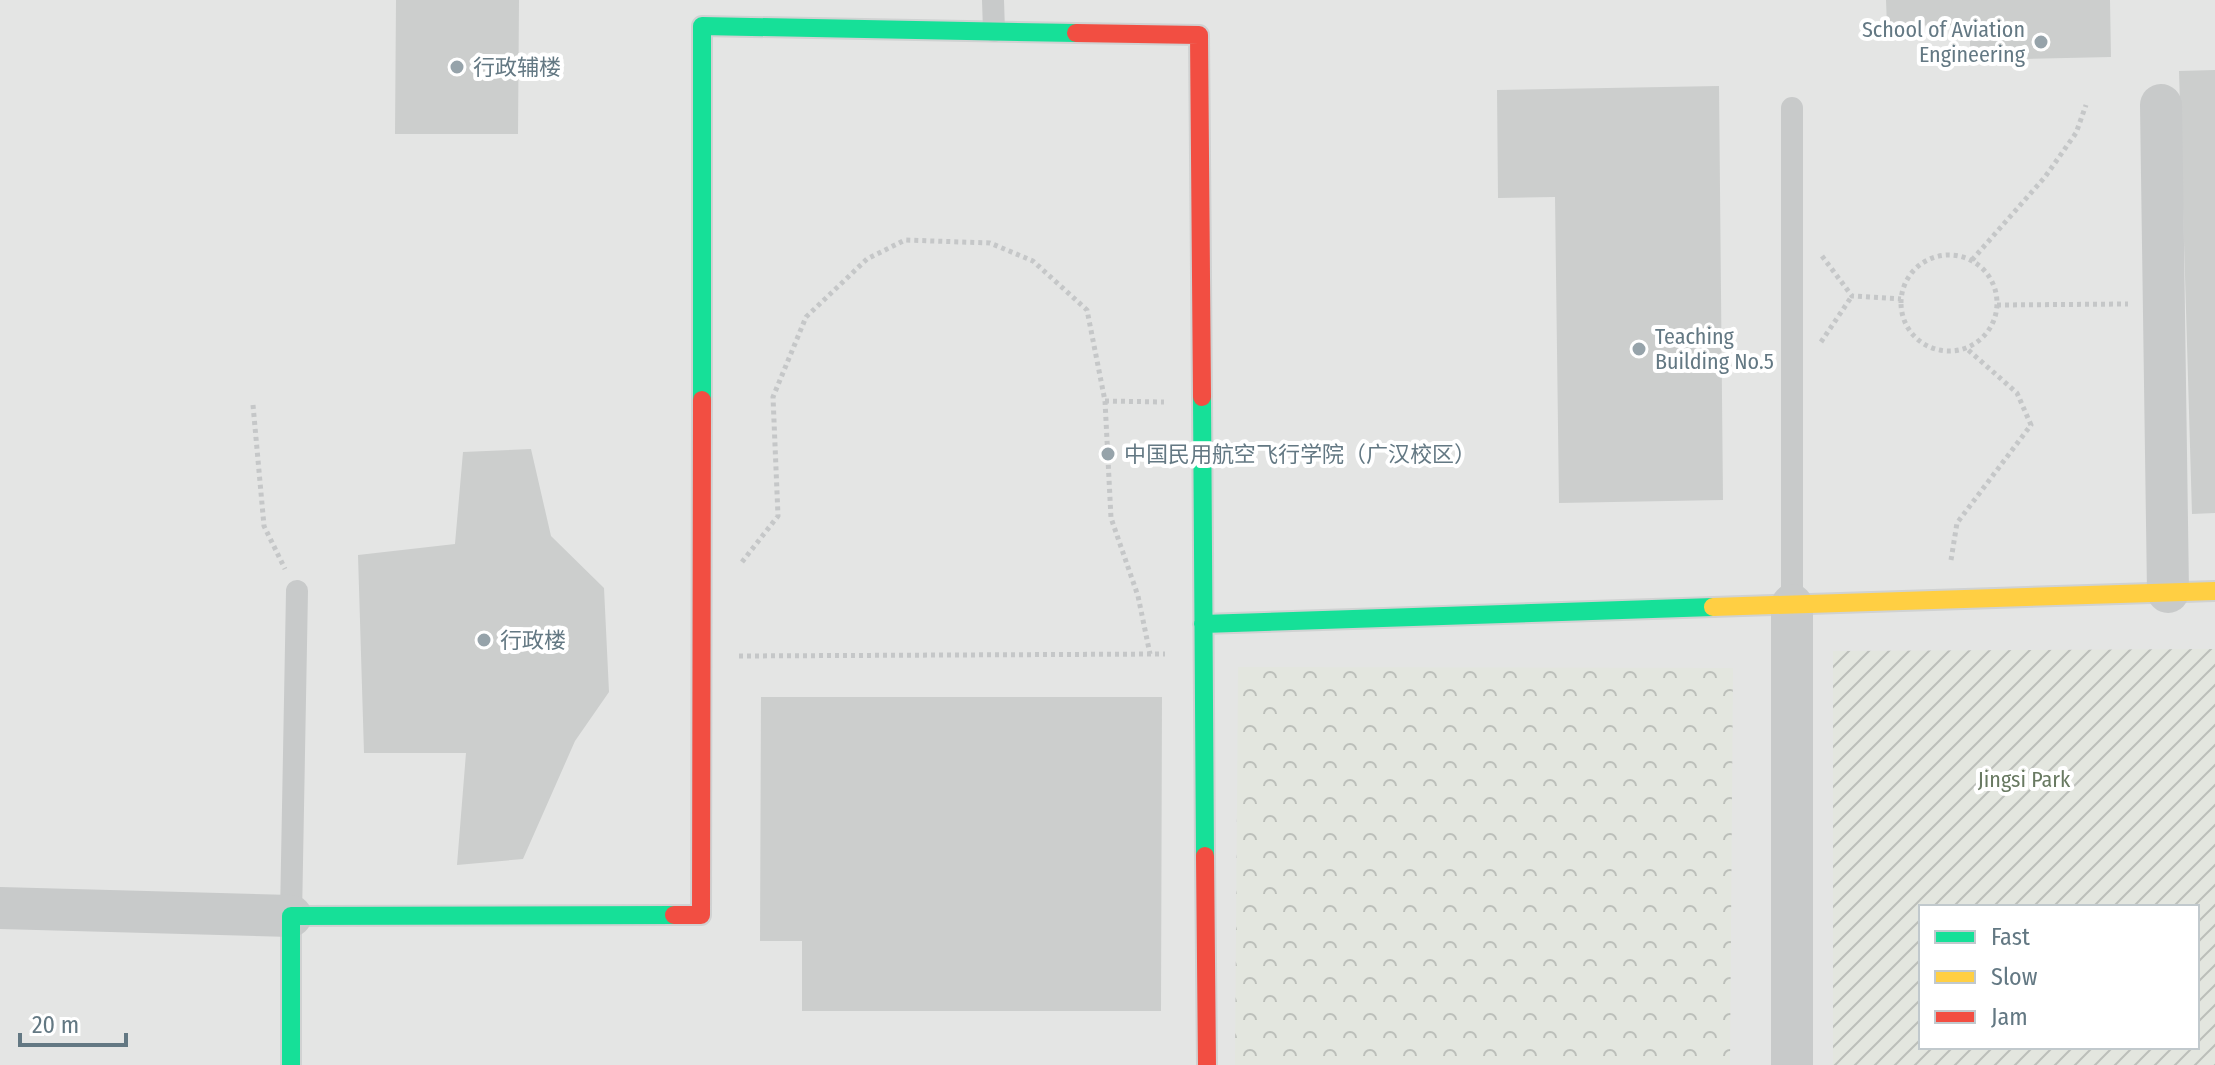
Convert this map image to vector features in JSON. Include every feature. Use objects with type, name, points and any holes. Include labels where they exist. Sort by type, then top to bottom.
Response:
[{"type":"street","points":[[0,908],[291,916],[701,915],[702,26],[915,23],[994,31],[1199,35],[1207,1065]]},
{"type":"street","points":[[2161,105],[2168,592]]},
{"type":"street","points":[[1203,624],[2215,591]]},
{"type":"street","points":[[1792,605],[1792,1065]]},
{"type":"street","points":[[291,916],[291,1065]]},
{"type":"lane","points":[[993,0],[994,31]]},
{"type":"lane","points":[[1792,108],[1792,605]]},
{"type":"lane","points":[[291,916],[297,591]]},
{"type":"path","points":[[1972,260],[2045,177],[2076,133],[2086,105]]},
{"type":"path","points":[[1792,217],[1852,296],[1901,299]]},
{"type":"path","points":[[740,565],[778,516],[773,397],[806,317],[867,259],[905,240],[990,243],[1033,261],[1087,310],[1105,401],[1111,518],[1138,596],[1150,654]]},
{"type":"path","points":[[1941,255],[1972,260],[1984,269],[1993,282],[1997,305],[1990,328],[1980,340],[1966,348],[1950,351],[1934,349],[1920,342],[1909,330],[1903,315],[1901,299],[1905,284],[1926,261],[1941,255]]},
{"type":"path","points":[[1997,305],[2164,304]]},
{"type":"path","points":[[1945,600],[1957,523],[2031,425],[2017,393],[1966,348]]},
{"type":"path","points":[[1105,401],[1202,403]]},
{"type":"path","points":[[253,405],[264,526],[297,591]]},
{"type":"path","points":[[702,657],[1204,654]]},
{"type":"shaded area","name":"中国民用航空飞行学院（广汉校区）","points":[[0,0],[2215,0],[2215,1065],[0,1065]]},
{"type":"green space","name":"Jingsi Park","points":[[2215,649],[2215,1065],[1833,1065],[1833,651]]},
{"type":"green space","points":[[1238,667],[1733,668],[1730,1065],[1235,1065]]},
{"type":"building","name":"行政辅楼","points":[[396,0],[519,0],[518,134],[395,134]]},
{"type":"building","name":"School of Aviation Engineering","points":[[1886,0],[2110,0],[2111,57],[1970,60],[1970,25],[1887,26]]},
{"type":"building","points":[[2215,70],[2215,513],[2192,514],[2179,71]]},
{"type":"building","name":"Teaching Building No.5","points":[[1719,86],[1723,500],[1559,503],[1555,197],[1498,198],[1497,90]]},
{"type":"building","name":"行政楼","points":[[531,449],[551,536],[604,588],[609,692],[575,741],[523,859],[457,865],[466,753],[364,753],[358,555],[455,544],[463,452]]},
{"type":"building","points":[[761,697],[1162,697],[1161,1011],[802,1011],[802,941],[760,941]]},
{"type":"traffic: fast","points":[[702,400],[702,26],[1076,33]]},
{"type":"traffic: fast","points":[[1202,397],[1205,856]]},
{"type":"traffic: fast","points":[[1203,624],[1713,607]]},
{"type":"traffic: fast","points":[[291,1065],[291,916],[674,915]]},
{"type":"traffic: slow","points":[[1713,607],[2215,591]]},
{"type":"traffic: jam","points":[[1076,33],[1199,35],[1202,397]]},
{"type":"traffic: jam","points":[[674,915],[701,915],[702,400]]},
{"type":"traffic: jam","points":[[1205,856],[1207,1065]]},
{"type":"place","name":"School of Aviation Engineering","points":[[2041,42]]},
{"type":"place","name":"行政辅楼","points":[[457,67]]},
{"type":"place","name":"Teaching Building No.5","points":[[1639,349]]},
{"type":"place","name":"中国民用航空飞行学院（广汉校区）","points":[[1108,454]]},
{"type":"place","name":"行政楼","points":[[484,640]]}]
